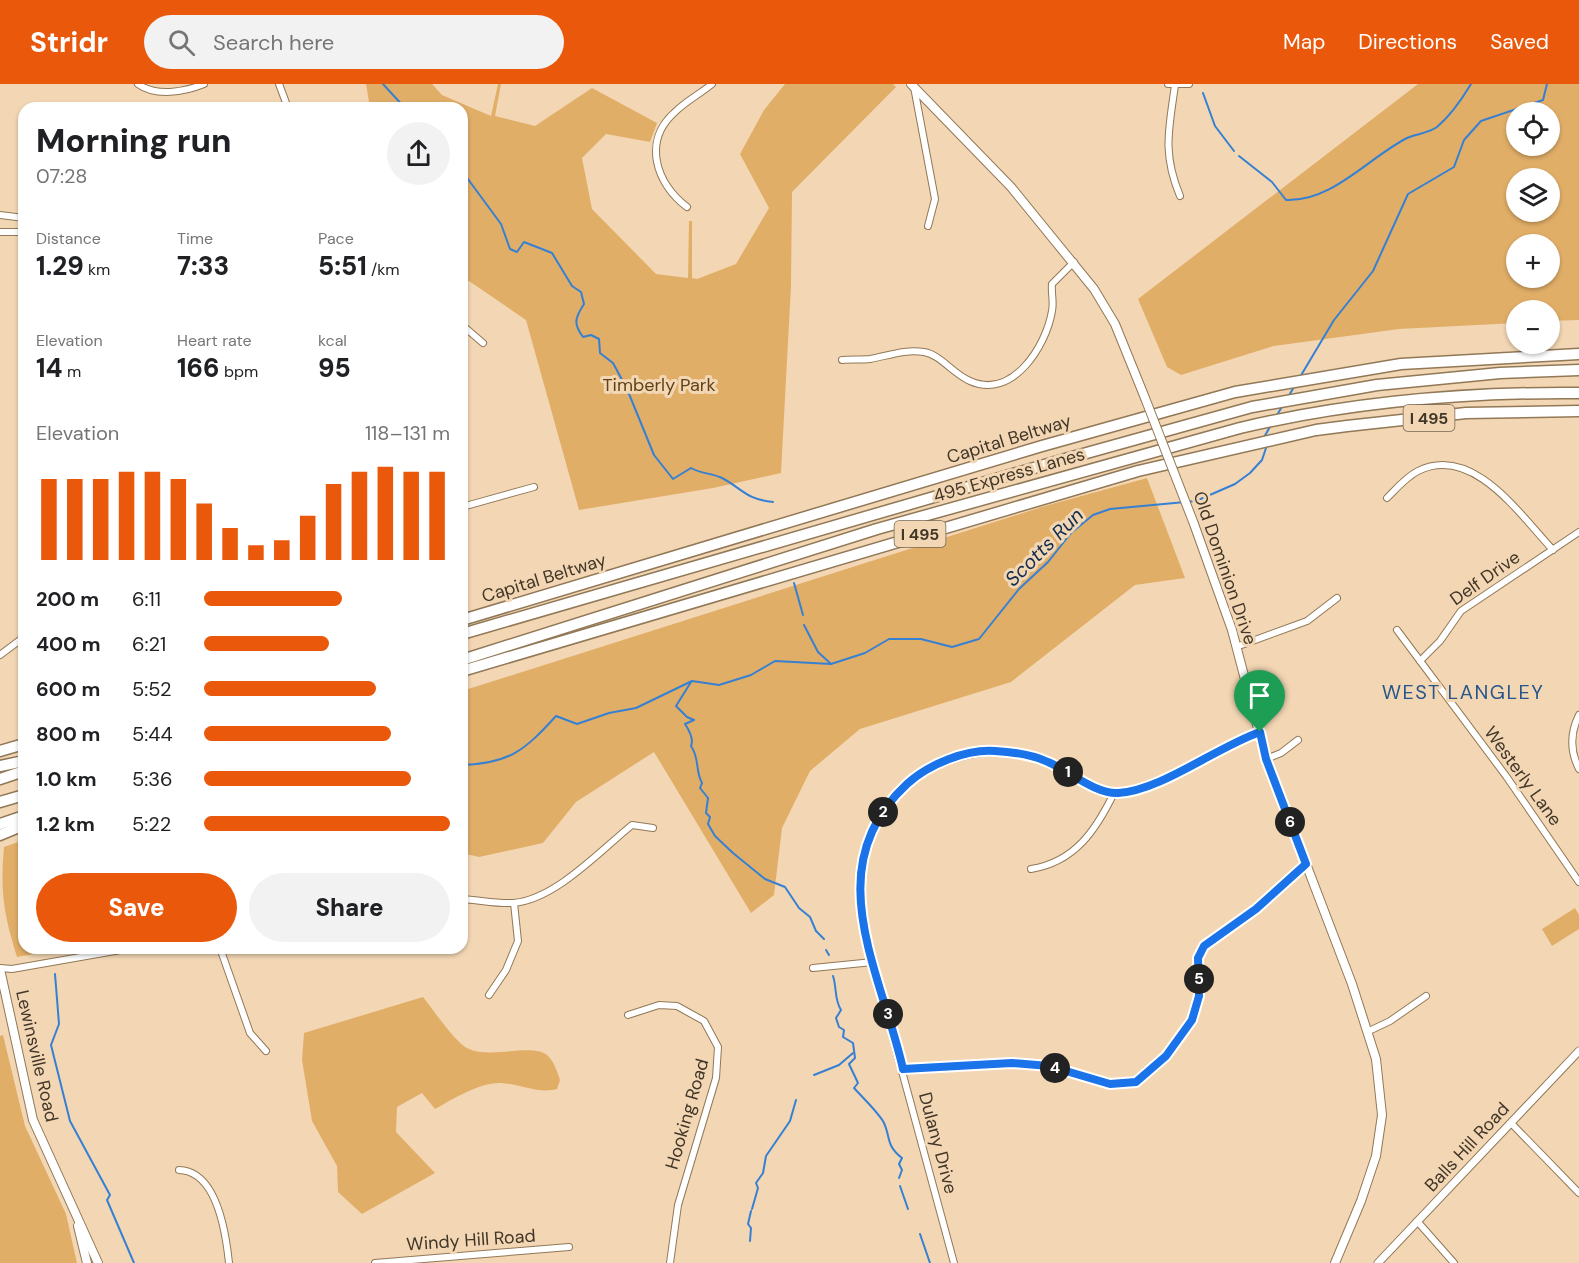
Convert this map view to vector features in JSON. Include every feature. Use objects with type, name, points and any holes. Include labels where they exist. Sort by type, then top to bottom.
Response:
[{"type":"highway","name":"Capital Beltway","points":[[468,618],[1042,446],[1266,386],[1401,364],[1579,354]]},
{"type":"highway","name":"495 Express Lanes","points":[[468,632],[1099,449],[1252,407],[1377,385],[1500,373],[1579,370]]},
{"type":"highway","name":"495 Express Lanes","points":[[468,658],[866,532],[1293,415],[1349,407],[1505,392],[1579,393]]},
{"type":"highway","name":"I 495","points":[[468,669],[1138,471],[1337,427],[1466,413],[1579,411]]},
{"type":"highway","points":[[0,751],[18,746]]},
{"type":"highway","points":[[0,766],[18,762]]},
{"type":"highway","points":[[0,779],[18,773]]},
{"type":"highway","points":[[0,802],[18,797]]},
{"type":"highway","points":[[0,824],[18,818]]},
{"type":"highway","points":[[0,835],[18,828]]},
{"type":"main road","name":"Old Dominion Drive","points":[[913,85],[1011,187],[1074,262],[1115,324],[1223,600],[1266,759],[1369,1031],[1380,1076],[1380,1132],[1369,1178],[1336,1262]]},
{"type":"main road","name":"Lewinsville Road","points":[[0,969],[33,1120],[98,1263]]},
{"type":"main road","name":"Lewinsville Road","points":[[75,1214],[87,1263]]},
{"type":"street","points":[[138,84],[149,90],[169,91],[204,84]]},
{"type":"street","points":[[279,84],[286,102]]},
{"type":"street","points":[[687,207],[662,180],[656,164],[656,145],[669,118],[712,84]]},
{"type":"street","points":[[1168,84],[1190,84]]},
{"type":"street","points":[[913,85],[935,199],[928,226]]},
{"type":"street","points":[[1175,85],[1167,143],[1171,171],[1180,196]]},
{"type":"street","points":[[0,215],[18,217]]},
{"type":"street","points":[[0,232],[18,232]]},
{"type":"street","points":[[842,360],[872,359],[897,352],[924,352],[971,381],[988,385],[1006,381],[1022,369],[1040,345],[1052,313],[1052,284],[1074,262]]},
{"type":"street","points":[[468,330],[483,343]]},
{"type":"street","points":[[1387,498],[1407,478],[1427,468],[1446,465],[1468,469],[1486,480],[1552,550]]},
{"type":"street","points":[[468,505],[534,487]]},
{"type":"street","name":"Delf Drive","points":[[1420,661],[1440,641],[1461,611],[1579,532]]},
{"type":"street","points":[[1236,647],[1307,621],[1337,597]]},
{"type":"street","name":"Westerly Lane","points":[[1397,630],[1506,776],[1579,882]]},
{"type":"street","points":[[0,655],[18,642]]},
{"type":"street","points":[[1579,715],[1574,727],[1572,747],[1579,769]]},
{"type":"street","points":[[1031,869],[1060,860],[1083,843],[1100,821],[1114,793],[1126,792],[1157,782],[1237,740],[1260,732]]},
{"type":"street","points":[[1266,759],[1298,740]]},
{"type":"street","name":"Dulany Drive","points":[[954,1263],[873,962],[861,906],[861,863],[878,820],[901,790],[915,777],[962,755],[994,751],[1036,757],[1103,790],[1114,793]]},
{"type":"street","points":[[468,899],[514,903],[558,885],[632,825],[653,828]]},
{"type":"street","points":[[903,1069],[1012,1063],[1049,1066],[1110,1084],[1136,1082],[1166,1056],[1192,1020],[1199,996],[1198,958],[1204,946],[1256,909],[1306,864]]},
{"type":"street","points":[[489,995],[506,970],[518,941],[514,903]]},
{"type":"street","points":[[0,969],[94,954]]},
{"type":"street","points":[[222,954],[250,1033],[266,1051]]},
{"type":"street","points":[[813,968],[873,962]]},
{"type":"street","points":[[1369,1031],[1390,1021],[1426,996]]},
{"type":"street","name":"Hooking Road","points":[[628,1015],[659,1005],[683,1008],[704,1021],[718,1047],[716,1078],[678,1205],[670,1263]]},
{"type":"street","name":"Balls Hill Road","points":[[1378,1263],[1579,1051]]},
{"type":"street","points":[[1511,1123],[1579,1193]]},
{"type":"street","points":[[179,1170],[197,1176],[212,1196],[224,1228],[230,1263]]},
{"type":"street","points":[[1418,1221],[1454,1263]]},
{"type":"street","name":"Windy Hill Road","points":[[375,1263],[569,1247]]},
{"type":"green space","name":"Timberly Park","points":[[366,84],[432,84],[442,95],[458,102],[369,102]]},
{"type":"green space","name":"Timberly Park","points":[[498,84],[501,84],[495,116],[535,126],[592,88],[657,123],[650,142],[606,134],[582,158],[592,209],[656,274],[688,278],[689,221],[692,221],[692,278],[697,279],[736,264],[769,208],[740,154],[764,110],[785,84],[893,84],[896,87],[792,192],[791,286],[781,473],[713,488],[579,510],[526,320],[469,281],[468,106],[491,116]]},
{"type":"green space","points":[[1418,84],[1579,84],[1579,320],[1560,321],[1560,300],[1506,300],[1506,324],[1399,329],[1274,346],[1181,375],[1167,367],[1138,299]]},
{"type":"green space","points":[[1147,478],[1185,578],[1135,585],[1011,682],[860,729],[810,771],[782,828],[774,895],[751,913],[654,752],[576,802],[543,843],[479,857],[468,854],[468,689],[1045,506]]},
{"type":"green space","points":[[18,842],[18,954],[34,954],[17,957],[4,903],[4,847]]},
{"type":"green space","points":[[1575,908],[1579,915],[1579,929],[1552,946],[1542,929]]},
{"type":"green space","points":[[423,997],[451,1034],[464,1046],[478,1052],[531,1050],[540,1052],[552,1060],[560,1080],[557,1089],[550,1090],[536,1090],[501,1083],[484,1085],[435,1109],[422,1093],[397,1107],[396,1132],[435,1173],[362,1214],[338,1192],[337,1166],[312,1121],[302,1060],[304,1033]]},
{"type":"green space","points":[[3,1035],[25,1126],[66,1214],[77,1263],[0,1263],[0,1036]]},
{"type":"waterway","points":[[383,84],[400,102]]},
{"type":"waterway","points":[[1239,156],[1272,182],[1286,200],[1303,199],[1334,187],[1392,146],[1437,127],[1456,107],[1471,84]]},
{"type":"waterway","name":"Scotts Run","points":[[1300,377],[1334,320],[1373,271],[1408,194],[1454,167],[1464,140],[1481,121],[1543,100],[1547,84]]},
{"type":"waterway","points":[[1203,93],[1215,126],[1234,151]]},
{"type":"waterway","points":[[468,179],[501,224],[510,249],[517,252],[524,242],[552,253],[572,286],[581,292],[584,304],[577,317],[578,328],[583,337],[591,335],[599,339],[600,353],[613,363],[627,389],[654,455],[673,479],[691,468],[722,478],[756,499],[773,502]]},
{"type":"waterway","name":"Scotts Run","points":[[1288,397],[1294,387]]},
{"type":"waterway","name":"Scotts Run","points":[[1277,415],[1283,405]]},
{"type":"waterway","name":"Scotts Run","points":[[1263,439],[1271,425]]},
{"type":"waterway","name":"Scotts Run","points":[[468,765],[492,762],[515,753],[535,738],[556,716],[577,724],[609,713],[636,708],[692,681],[719,685],[751,675],[775,661],[831,664],[865,653],[889,639],[921,639],[952,647],[979,639],[1019,589],[1048,562],[1071,533],[1093,515],[1110,509],[1196,501],[1235,484],[1250,473],[1262,460],[1267,445]]},
{"type":"waterway","points":[[794,583],[803,615]]},
{"type":"waterway","points":[[804,625],[818,652],[831,664]]},
{"type":"waterway","points":[[691,682],[676,706],[687,717],[694,720],[685,724],[696,756],[702,783],[700,788],[708,798],[706,813],[710,817],[708,824],[715,836],[733,853],[765,879],[785,887],[799,908],[810,917],[816,931],[824,939]]},
{"type":"waterway","points":[[826,950],[829,955]]},
{"type":"waterway","points":[[55,974],[59,1024],[51,1045],[70,1121],[110,1195],[107,1200],[134,1263]]},
{"type":"waterway","points":[[833,976],[837,1002],[841,1010],[836,1018],[839,1027],[844,1030],[843,1037],[853,1043],[855,1058],[849,1064],[858,1083],[854,1088],[883,1121],[893,1149],[902,1158],[899,1164],[902,1170],[899,1178]]},
{"type":"waterway","points":[[814,1075],[839,1065],[853,1053]]},
{"type":"waterway","points":[[752,1209],[758,1188],[756,1183],[763,1173],[766,1156],[790,1121],[796,1100]]},
{"type":"waterway","points":[[900,1186],[908,1209]]},
{"type":"waterway","points":[[750,1241],[751,1228],[748,1224],[751,1211]]},
{"type":"waterway","points":[[920,1234],[930,1263]]},
{"type":"district","name":"WEST LANGLEY","points":[[1463,692]]},
{"type":"route","points":[[1260,732],[1266,759],[1306,864],[1256,909],[1200,951],[1198,958],[1199,996],[1192,1020],[1153,1070],[1136,1082],[1117,1085],[1049,1066],[1014,1063],[975,1063],[903,1069],[871,957],[861,906],[859,875],[870,833],[887,806],[901,790],[915,777],[948,760],[974,752],[994,751],[1036,757],[1103,790],[1126,792],[1157,782],[1237,740],[1260,732]]}]
